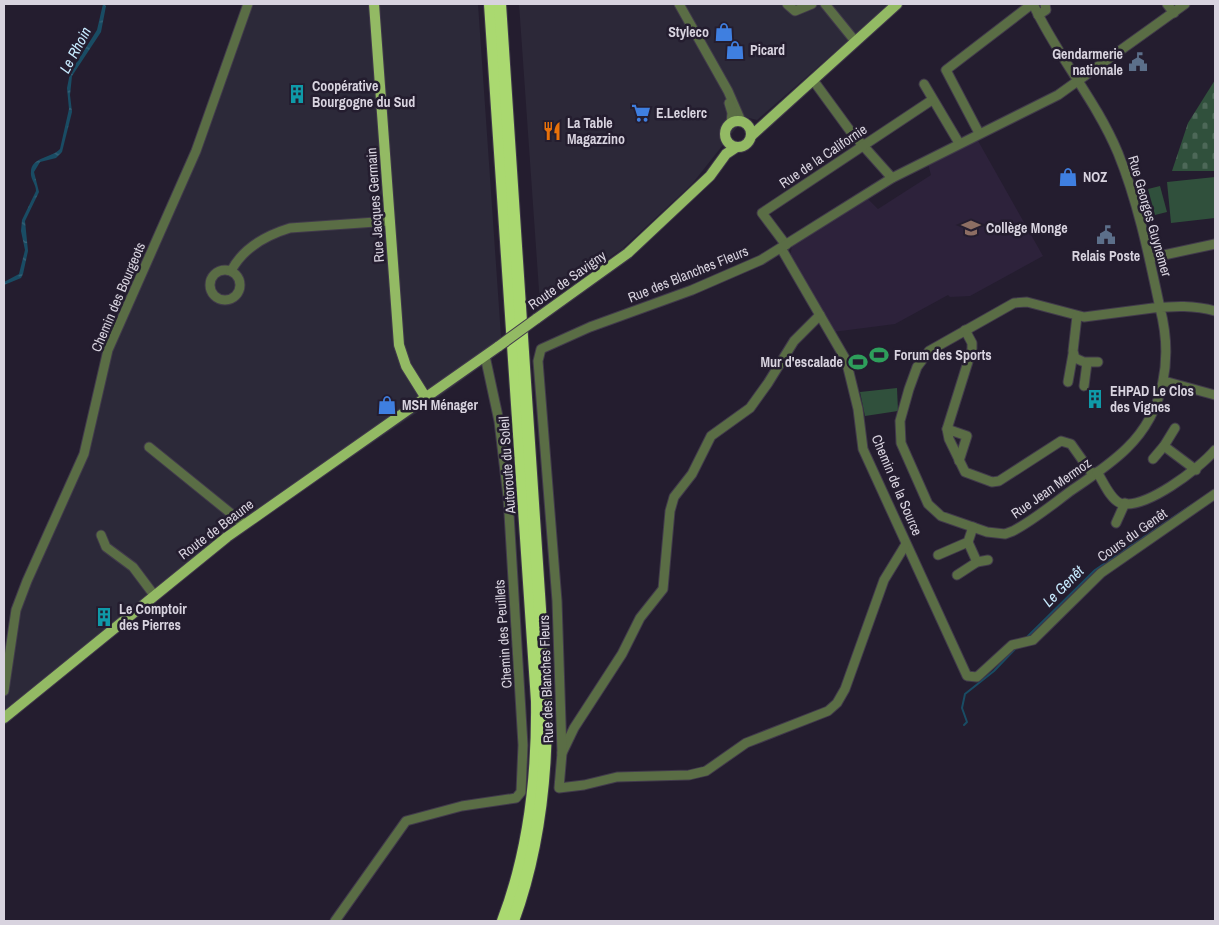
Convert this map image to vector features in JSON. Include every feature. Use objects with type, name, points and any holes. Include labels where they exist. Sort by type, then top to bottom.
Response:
[{"type":"highway","name":"Autoroute du Soleil","points":[[490,4],[537,708],[536,763],[529,824],[520,870],[503,921]]},
{"type":"highway","name":"Autoroute du Soleil","points":[[500,4],[541,602],[546,714],[544,785],[538,825],[528,872],[513,921]]},
{"type":"main road","name":"Rue Jacques Germain","points":[[374,4],[400,351],[406,366],[426,398]]},
{"type":"main road","points":[[766,122],[740,123],[725,131],[726,140],[735,148],[747,144],[751,136],[766,122],[897,4]]},
{"type":"main road","points":[[740,123],[751,136]]},
{"type":"main road","name":"Route de Savigny","points":[[716,169],[726,140]]},
{"type":"main road","name":"Route de Savigny","points":[[456,377],[617,262],[716,169],[726,154],[735,148]]},
{"type":"main road","name":"Route de Beaune","points":[[4,718],[244,524],[456,377]]},
{"type":"street","name":"Chemin des Bourgeots","points":[[4,691],[16,610],[27,581],[84,454],[108,350],[199,144],[248,4]]},
{"type":"street","points":[[679,4],[724,86],[732,113],[740,123]]},
{"type":"street","points":[[788,4],[796,11],[812,4]]},
{"type":"street","points":[[825,4],[855,42]]},
{"type":"street","points":[[979,133],[946,70],[1033,4]]},
{"type":"street","name":"Rue Georges Guynemer","points":[[1033,4],[1118,152],[1150,258],[1160,308]]},
{"type":"street","points":[[1038,15],[1046,10],[1046,4]]},
{"type":"street","points":[[1167,4],[1174,13]]},
{"type":"street","name":"Rue des Blanches Fleurs","points":[[562,753],[557,601],[538,354],[551,344],[692,290],[751,264],[783,247],[892,178],[958,143],[1047,101],[1185,4]]},
{"type":"street","points":[[813,80],[863,145],[892,178]]},
{"type":"street","points":[[924,84],[958,143]]},
{"type":"street","name":"Rue de la Californie","points":[[783,247],[762,213],[932,100]]},
{"type":"street","points":[[231,271],[246,252],[278,231],[290,228],[390,221]]},
{"type":"street","points":[[1150,258],[1215,244]]},
{"type":"street","name":"Chemin de la Source","points":[[783,247],[848,364],[862,426],[864,449],[960,666],[969,677]]},
{"type":"street","points":[[1215,311],[1195,307],[1160,308],[1095,317],[1077,316],[1020,302],[1005,307],[965,330],[972,343],[972,349],[947,429],[959,461],[969,474],[992,482],[999,481],[1055,442],[1065,441],[1071,444],[1116,500],[1125,503],[1134,502],[1172,486],[1196,470],[1215,450]]},
{"type":"street","name":"Rue Jean Mermoz","points":[[965,330],[936,346],[921,361],[897,421],[904,452],[928,504],[941,516],[996,534],[1013,531],[1095,474],[1120,455],[1138,435],[1156,407],[1164,381],[1167,347],[1160,308]]},
{"type":"street","points":[[820,315],[794,341],[750,408],[711,436],[692,474],[674,497],[670,511],[663,589],[640,618],[622,654],[585,709],[562,753],[559,788],[584,785],[617,777],[689,775],[706,771],[753,740],[828,712],[837,703],[845,689],[884,580],[906,544]]},
{"type":"street","points":[[1068,382],[1077,316]]},
{"type":"street","points":[[1073,354],[1075,358],[1087,363],[1098,362]]},
{"type":"street","name":"Chemin des Peuillets","points":[[335,921],[406,821],[462,806],[514,798],[521,792],[523,753],[508,496],[493,388],[485,356]]},
{"type":"street","points":[[1084,386],[1087,363]]},
{"type":"street","points":[[1164,381],[1215,394]]},
{"type":"street","points":[[1153,459],[1175,428]]},
{"type":"street","points":[[947,429],[966,436],[959,461]]},
{"type":"street","points":[[1164,446],[1196,470]]},
{"type":"street","points":[[149,447],[244,524]]},
{"type":"street","name":"Cours du Genêt","points":[[969,677],[980,674],[1012,645],[1032,640],[1101,573],[1215,494]]},
{"type":"street","points":[[1116,523],[1125,503]]},
{"type":"street","points":[[973,527],[968,542],[977,562]]},
{"type":"street","points":[[101,535],[106,547],[133,567],[154,595]]},
{"type":"street","points":[[938,556],[968,542]]},
{"type":"street","points":[[957,575],[977,562],[988,560]]},
{"type":"shaded area","points":[[246,4],[478,4],[502,351],[428,405],[246,529],[159,596],[4,726],[4,675],[12,615],[82,460],[104,355],[181,180]]},
{"type":"shaded area","points":[[519,4],[685,4],[745,117],[692,184],[622,249],[540,305]]},
{"type":"shaded area","points":[[685,4],[890,4],[757,120],[745,117]]},
{"type":"shaded area","points":[[977,139],[1043,256],[970,296],[950,297],[948,295],[895,324],[833,332],[790,257],[792,246],[868,199],[878,209],[931,175],[928,164]]},
{"type":"green space","points":[[1215,80],[1215,171],[1172,171],[1188,123]]},
{"type":"green space","points":[[1215,177],[1215,218],[1171,223],[1167,182]]},
{"type":"green space","points":[[1160,186],[1167,212],[1155,215],[1148,189]]},
{"type":"green space","points":[[897,388],[898,411],[865,416],[860,392]]},
{"type":"water","points":[[103,4],[106,6],[101,32],[72,76],[70,95],[72,112],[62,152],[56,158],[40,162],[34,172],[39,192],[25,221],[28,251],[23,274],[21,278],[4,285],[4,282],[19,274],[25,250],[21,231],[22,220],[36,191],[31,175],[32,167],[34,163],[60,149],[69,109],[67,88],[70,73],[97,30]]},
{"type":"waterway","name":"Le Genêt","points":[[1026,638],[1095,570],[1193,504]]},
{"type":"waterway","name":"Le Genêt","points":[[964,725],[967,722],[962,708],[965,694],[994,671],[1016,648]]},
{"type":"place","name":"Styleco","points":[[724,32]]},
{"type":"place","name":"Picard","points":[[735,50]]},
{"type":"place","name":"Gendarmerie nationale","points":[[1138,62]]},
{"type":"place","name":"Coopérative Bourgogne du Sud","points":[[297,94]]},
{"type":"place","name":"E.Leclerc","points":[[641,113]]},
{"type":"place","name":"La Table Magazzino","points":[[552,131]]},
{"type":"place","name":"NOZ","points":[[1068,177]]},
{"type":"place","name":"Collège Monge","points":[[971,228]]},
{"type":"place","name":"Relais Poste","points":[[1106,235]]},
{"type":"place","name":"Forum des Sports","points":[[879,355]]},
{"type":"place","name":"Mur d'escalade","points":[[858,362]]},
{"type":"place","name":"EHPAD Le Clos des Vignes","points":[[1095,399]]},
{"type":"place","name":"MSH Ménager","points":[[387,405]]},
{"type":"place","name":"Le Comptoir des Pierres","points":[[104,617]]},
{"type":"water label","name":"Le Rhoin","points":[[75,50]]}]
